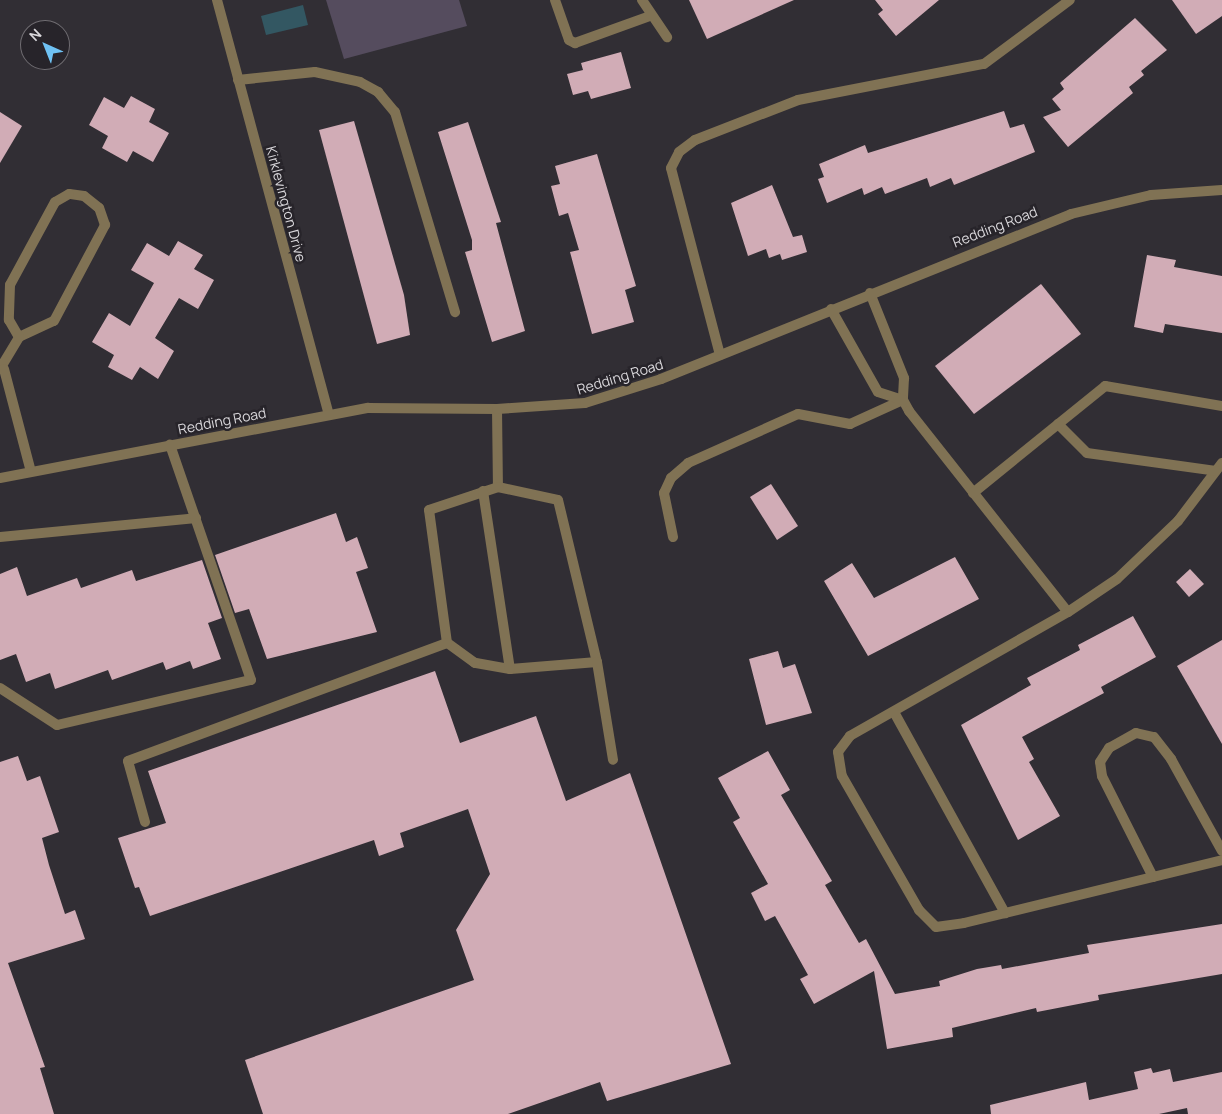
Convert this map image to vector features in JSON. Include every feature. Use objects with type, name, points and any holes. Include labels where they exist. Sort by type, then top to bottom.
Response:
[{"type":"street","name":"Kirklevington Drive","points":[[217,0],[329,414]]},
{"type":"street","points":[[555,0],[569,40],[576,43],[650,16]]},
{"type":"street","points":[[642,0],[650,16],[667,37]]},
{"type":"street","points":[[720,355],[670,168],[680,152],[695,140],[798,100],[984,64],[1070,0]]},
{"type":"street","points":[[238,80],[314,72],[360,82],[378,92],[395,112],[454,312]]},
{"type":"street","name":"Redding Road","points":[[0,475],[31,472],[368,408],[497,409],[585,404],[720,355],[870,293],[1071,214],[1151,195],[1222,190]]},
{"type":"street","points":[[19,338],[9,320],[10,285],[55,202],[69,194],[84,196],[99,208],[105,225],[54,321],[19,338],[2,369],[31,472]]},
{"type":"street","points":[[870,293],[904,378],[903,400]]},
{"type":"street","points":[[831,309],[878,392],[903,400],[973,493],[1068,612]]},
{"type":"street","points":[[973,493],[1105,386],[1222,406]]},
{"type":"street","points":[[673,537],[664,493],[671,478],[688,463],[798,414],[850,424],[903,400]]},
{"type":"street","points":[[497,409],[498,487]]},
{"type":"street","points":[[1058,424],[1087,453],[1219,467]]},
{"type":"street","points":[[0,688],[24,700],[56,725],[251,680],[170,445]]},
{"type":"street","points":[[1219,467],[1178,522],[1117,579],[1068,612],[850,736],[838,752],[842,776],[919,910],[936,927],[1005,913],[1222,860]]},
{"type":"street","points":[[596,662],[510,669],[475,663],[448,643],[429,510],[498,487],[558,500],[596,662],[613,760]]},
{"type":"street","points":[[483,491],[510,669]]},
{"type":"street","points":[[0,537],[196,518]]},
{"type":"street","points":[[145,822],[128,761],[448,643]]},
{"type":"street","points":[[894,712],[1005,913]]},
{"type":"street","points":[[1153,877],[1102,776],[1100,762],[1110,748],[1136,733],[1154,737],[1171,759],[1222,851]]},
{"type":"shaded area","points":[[326,0],[459,0],[467,26],[344,59]]},
{"type":"water","points":[[303,5],[308,25],[266,35],[261,16]]},
{"type":"building","points":[[689,0],[794,0],[707,39]]},
{"type":"building","points":[[875,0],[939,0],[896,36],[878,14],[883,10]]},
{"type":"building","points":[[1172,0],[1222,0],[1222,16],[1196,34]]},
{"type":"building","points":[[1135,18],[1167,50],[1141,71],[1144,75],[1129,87],[1133,93],[1068,147],[1043,117],[1061,110],[1052,99],[1064,89],[1060,83]]},
{"type":"building","points":[[621,52],[631,88],[591,99],[588,91],[573,95],[567,74],[583,70],[581,63]]},
{"type":"building","points":[[131,96],[155,109],[149,122],[169,133],[153,162],[133,151],[127,162],[102,148],[108,136],[89,125],[104,97],[124,108]]},
{"type":"building","points":[[1004,111],[1010,128],[1024,124],[1035,152],[954,185],[951,178],[930,187],[927,178],[885,194],[882,187],[864,195],[862,188],[827,203],[818,179],[824,177],[819,164],[865,145],[868,153]]},
{"type":"building","points":[[0,112],[22,126],[0,163]]},
{"type":"building","points":[[354,121],[404,295],[410,335],[377,344],[319,130]]},
{"type":"building","points":[[468,122],[501,222],[496,223],[525,331],[492,342],[465,252],[472,250],[472,240],[438,132]]},
{"type":"building","points":[[597,154],[636,286],[625,290],[634,322],[592,334],[570,252],[579,250],[568,213],[559,216],[551,186],[560,184],[555,166]]},
{"type":"building","points":[[772,185],[793,237],[802,235],[807,252],[782,260],[780,254],[769,258],[766,249],[748,256],[731,203]]},
{"type":"building","points":[[178,241],[203,255],[194,269],[214,280],[198,309],[179,298],[155,338],[174,351],[158,379],[140,367],[132,380],[108,367],[114,355],[92,342],[109,313],[130,326],[154,283],[131,270],[147,243],[169,256]]},
{"type":"building","points":[[1147,255],[1176,260],[1174,267],[1222,276],[1222,333],[1165,324],[1163,333],[1134,327]]},
{"type":"building","points":[[1041,284],[1081,334],[974,414],[935,366]]},
{"type":"building","points":[[771,484],[798,526],[777,540],[750,497]]},
{"type":"building","points":[[336,513],[346,542],[357,537],[368,568],[356,572],[377,632],[267,659],[249,609],[235,613],[215,555]]},
{"type":"building","points":[[955,557],[979,599],[868,656],[824,581],[852,563],[874,598]]},
{"type":"building","points":[[202,560],[222,618],[208,623],[221,659],[193,669],[190,661],[166,670],[163,662],[112,680],[108,670],[55,689],[50,673],[26,682],[16,654],[0,660],[0,574],[17,567],[27,596],[77,578],[81,588],[132,570],[136,581]]},
{"type":"building","points":[[1190,569],[1204,584],[1189,597],[1176,582]]},
{"type":"building","points":[[1133,616],[1156,657],[1101,687],[1104,693],[1022,737],[1034,759],[1029,762],[1060,816],[1018,840],[961,725],[1031,685],[1027,678],[1080,650],[1078,645]]},
{"type":"building","points":[[1222,640],[1222,744],[1177,666]]},
{"type":"building","points":[[778,651],[783,668],[795,664],[812,713],[766,725],[749,659]]},
{"type":"building","points":[[435,671],[460,743],[536,716],[566,801],[630,773],[731,1064],[607,1101],[600,1082],[508,1114],[263,1114],[245,1060],[474,980],[456,930],[490,874],[468,809],[400,833],[404,847],[379,856],[374,840],[150,916],[139,887],[135,888],[118,838],[166,823],[148,771]]},
{"type":"building","points":[[768,751],[790,790],[781,795],[832,881],[825,885],[859,943],[866,939],[895,994],[940,986],[939,981],[977,969],[1001,965],[1002,969],[1089,953],[1087,945],[1222,924],[1222,974],[1098,995],[1099,1000],[1037,1012],[1036,1008],[952,1028],[953,1037],[887,1049],[874,971],[814,1004],[800,979],[808,975],[775,916],[765,921],[751,893],[768,884],[733,822],[740,818],[718,778]]},
{"type":"building","points":[[18,756],[27,781],[40,776],[59,832],[42,838],[49,865],[65,914],[75,910],[85,939],[8,963],[45,1067],[40,1068],[54,1114],[0,1114],[0,762]]},
{"type":"building","points":[[1151,1068],[1153,1073],[1170,1069],[1173,1082],[1222,1072],[1222,1114],[1188,1114],[1187,1108],[1159,1114],[991,1114],[990,1105],[1086,1082],[1089,1100],[1138,1089],[1134,1072]]}]
